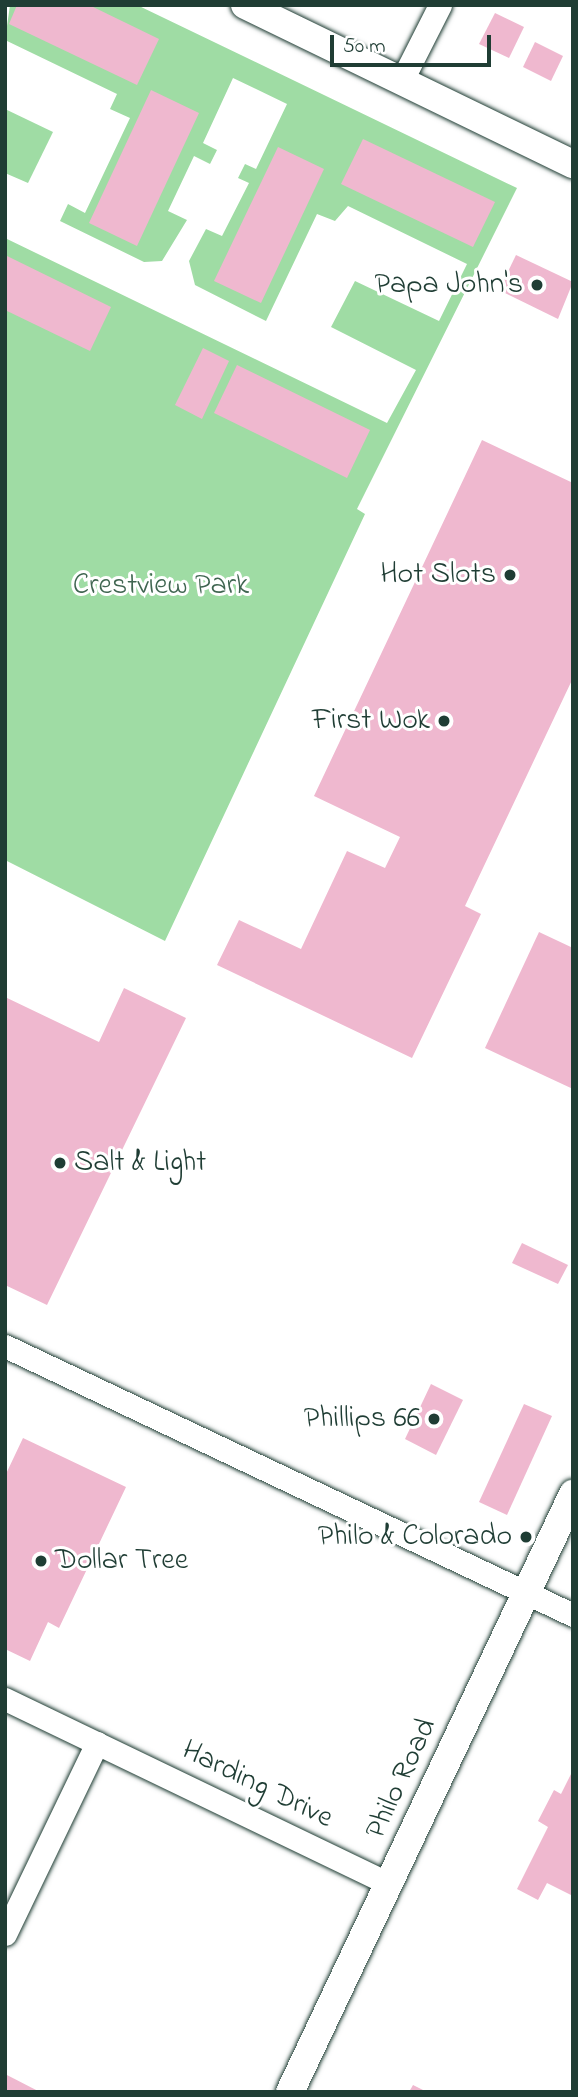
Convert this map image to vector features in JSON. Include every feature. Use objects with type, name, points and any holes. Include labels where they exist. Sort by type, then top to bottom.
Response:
[{"type":"main road","points":[[245,5],[573,164]]},
{"type":"main road","name":"Philo Road","points":[[290,2092],[573,1494]]},
{"type":"street","points":[[401,82],[440,5]]},
{"type":"street","points":[[5,1346],[573,1615]]},
{"type":"street","name":"Harding Drive","points":[[5,1699],[389,1884]]},
{"type":"street","points":[[5,1934],[97,1743]]},
{"type":"green space","name":"Crestview Park","points":[[10,5],[137,5],[517,188],[357,509],[365,514],[165,941],[5,860],[5,238],[387,423],[416,370],[331,327],[355,281],[439,321],[467,264],[348,206],[335,221],[317,214],[266,321],[195,285],[189,261],[206,229],[222,236],[249,183],[238,178],[245,164],[256,169],[287,104],[233,78],[203,143],[217,150],[210,164],[194,156],[168,211],[187,220],[162,261],[144,262],[60,221],[68,204],[85,213],[130,118],[110,109],[117,94],[5,40]]},
{"type":"green space","points":[[5,109],[53,132],[28,183],[5,173]]},
{"type":"building","points":[[17,5],[89,5],[159,39],[137,85],[9,24]]},
{"type":"building","points":[[495,13],[524,27],[509,58],[479,44]]},
{"type":"building","points":[[535,42],[563,56],[551,81],[523,67]]},
{"type":"building","points":[[151,90],[199,113],[137,246],[89,223]]},
{"type":"building","points":[[363,139],[495,202],[473,247],[341,184]]},
{"type":"building","points":[[278,147],[324,169],[261,303],[214,281]]},
{"type":"building","points":[[5,255],[111,307],[90,351],[5,310]]},
{"type":"building","name":"Papa John's","points":[[516,255],[573,282],[558,319],[499,290]]},
{"type":"building","points":[[203,348],[229,361],[202,419],[175,405]]},
{"type":"building","points":[[237,365],[370,430],[347,478],[214,413]]},
{"type":"building","points":[[482,440],[573,483],[573,678],[465,906],[481,914],[412,1058],[217,965],[239,920],[301,949],[347,851],[385,868],[400,837],[314,796]]},
{"type":"building","points":[[539,932],[573,948],[573,1089],[485,1048]]},
{"type":"building","name":"Salt & Light","points":[[124,988],[186,1018],[47,1305],[5,1285],[5,997],[99,1042]]},
{"type":"building","points":[[522,1243],[568,1265],[558,1284],[512,1263]]},
{"type":"building","name":"Phillips 66","points":[[431,1384],[463,1400],[436,1455],[405,1439]]},
{"type":"building","name":"Phillips 66","points":[[524,1404],[552,1416],[507,1515],[479,1502]]},
{"type":"building","name":"Dollar Tree","points":[[23,1438],[126,1487],[59,1628],[48,1622],[30,1661],[5,1649],[5,1476]]},
{"type":"building","points":[[573,1770],[573,1896],[547,1883],[538,1900],[517,1889],[548,1827],[538,1821],[554,1790],[561,1794]]},
{"type":"building","points":[[5,2074],[40,2092],[5,2092]]},
{"type":"building","points":[[413,2085],[427,2092],[409,2092]]},
{"type":"place","name":"Papa John's","points":[[537,285]]},
{"type":"place","name":"Hot Slots","points":[[510,575]]},
{"type":"place","name":"First Wok","points":[[444,721]]},
{"type":"place","name":"Salt & Light","points":[[60,1163]]},
{"type":"place","name":"Phillips 66","points":[[434,1419]]},
{"type":"place","name":"Philo & Colorado","points":[[526,1537]]},
{"type":"place","name":"Dollar Tree","points":[[41,1561]]}]
